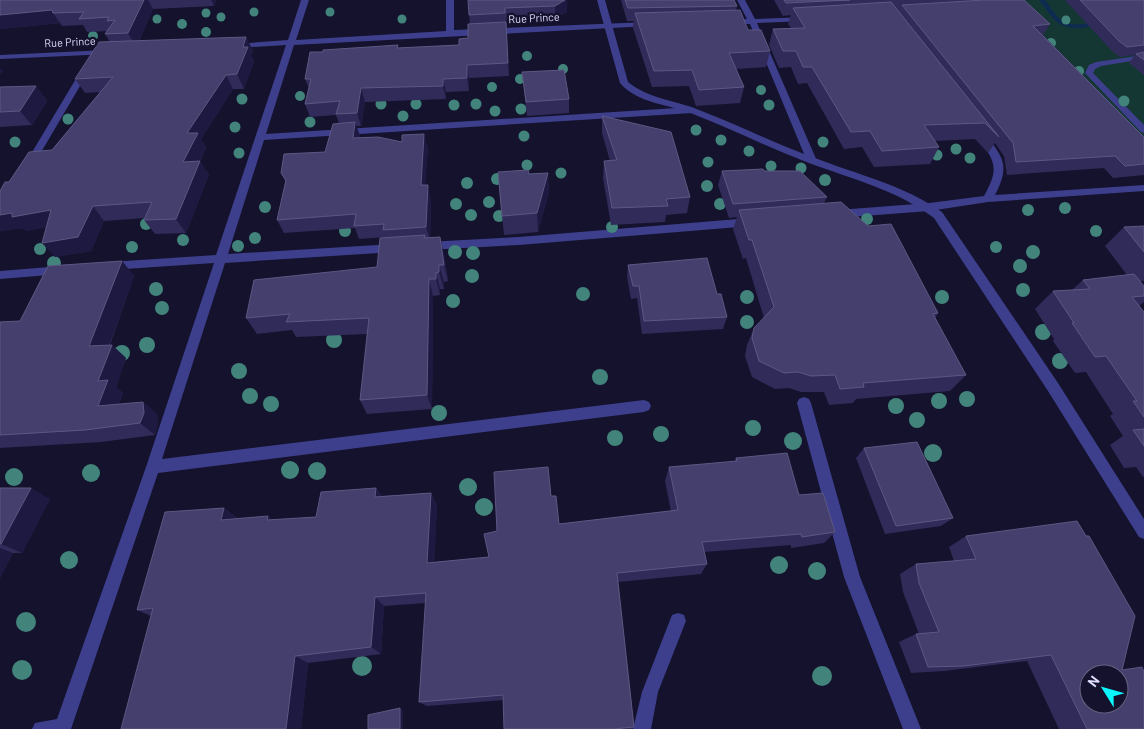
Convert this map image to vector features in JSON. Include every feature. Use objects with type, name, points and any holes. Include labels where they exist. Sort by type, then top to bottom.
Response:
[{"type":"street","points":[[41,729],[62,728],[153,467],[262,138],[305,0]]},
{"type":"street","points":[[450,0],[450,32]]},
{"type":"street","points":[[601,0],[624,83],[639,94],[692,110],[812,161],[915,199],[938,215],[1053,387],[1144,532]]},
{"type":"street","points":[[742,0],[812,161]]},
{"type":"street","points":[[724,23],[820,18]]},
{"type":"street","name":"Rue Prince","points":[[224,46],[450,32],[655,24]]},
{"type":"street","name":"Rue Prince","points":[[0,57],[115,51]]},
{"type":"street","points":[[25,172],[96,52]]},
{"type":"street","points":[[1144,57],[1099,64],[1092,67],[1090,73],[1144,130]]},
{"type":"street","points":[[262,138],[692,110]]},
{"type":"street","points":[[975,128],[998,158],[1001,166],[1000,178],[988,199]]},
{"type":"street","points":[[831,215],[929,207],[988,199],[1144,188]]},
{"type":"street","points":[[97,268],[222,258],[519,241],[763,221]]},
{"type":"street","points":[[0,275],[77,269]]},
{"type":"street","points":[[804,403],[852,577],[912,729]]},
{"type":"street","points":[[153,467],[644,406]]},
{"type":"street","points":[[642,729],[650,692],[678,620]]},
{"type":"green space","points":[[968,0],[1144,0],[1144,140]]},
{"type":"building","points":[[0,0],[144,0],[128,33],[105,34],[115,20],[107,21],[109,17],[79,19],[84,12],[53,13],[52,10],[0,15]]},
{"type":"building","points":[[468,0],[565,0],[555,6],[505,8],[505,13],[469,15]]},
{"type":"building","points":[[625,0],[734,0],[737,6],[628,8]]},
{"type":"building","points":[[784,0],[850,0],[786,3]]},
{"type":"building","points":[[984,0],[1024,0],[1050,24],[1033,26],[1144,137],[1144,164],[1125,166],[1115,156],[1016,162],[1013,143],[902,5]]},
{"type":"building","points":[[1080,0],[1144,0],[1144,45],[1127,47]]},
{"type":"building","points":[[891,2],[999,137],[985,123],[924,125],[939,147],[882,151],[870,131],[851,132],[812,67],[803,67],[796,51],[783,51],[773,29],[805,28],[793,8]]},
{"type":"building","points":[[740,10],[748,30],[761,30],[770,51],[729,53],[744,87],[699,90],[692,70],[654,71],[635,13]]},
{"type":"building","points":[[506,22],[508,63],[467,65],[467,78],[443,79],[443,86],[361,88],[357,113],[336,114],[340,101],[305,104],[311,79],[305,79],[310,52],[398,45],[397,48],[459,45],[459,39],[468,38],[468,24]]},
{"type":"building","points":[[246,37],[243,47],[248,47],[237,74],[226,75],[187,133],[198,133],[183,162],[200,161],[176,219],[144,220],[152,202],[93,206],[78,237],[42,243],[51,210],[12,217],[12,213],[0,215],[0,191],[5,182],[9,182],[29,152],[52,150],[113,77],[75,79],[99,42]]},
{"type":"building","points":[[1144,52],[1144,60],[1136,54]]},
{"type":"building","points":[[564,70],[569,99],[526,102],[522,72]]},
{"type":"building","points":[[36,86],[20,111],[0,112],[0,87]]},
{"type":"building","points":[[602,116],[671,132],[690,197],[666,199],[668,206],[612,208],[604,161],[617,160]]},
{"type":"building","points":[[355,122],[353,138],[378,137],[402,142],[402,135],[424,134],[421,185],[428,185],[426,227],[383,230],[384,224],[354,226],[356,214],[277,220],[286,180],[281,173],[284,154],[325,152],[333,124]]},
{"type":"building","points":[[763,169],[764,171],[800,171],[827,197],[733,204],[722,171]]},
{"type":"building","points":[[528,170],[529,174],[548,173],[537,213],[502,216],[498,172]]},
{"type":"building","points":[[841,202],[868,226],[891,224],[938,313],[933,314],[966,375],[863,383],[864,387],[840,389],[835,375],[811,376],[798,372],[784,373],[759,361],[752,338],[754,328],[774,307],[752,240],[749,240],[739,210]]},
{"type":"building","points":[[1144,226],[1144,252],[1124,227]]},
{"type":"building","points":[[425,235],[424,238],[440,237],[444,265],[439,265],[436,279],[429,279],[427,395],[360,400],[369,318],[286,322],[290,314],[246,318],[254,280],[377,267],[380,238]]},
{"type":"building","points":[[707,258],[717,294],[721,294],[727,317],[644,321],[639,286],[633,286],[628,265]]},
{"type":"building","points":[[122,261],[89,346],[112,345],[98,381],[108,380],[98,406],[143,402],[144,413],[140,423],[85,430],[0,435],[0,322],[20,321],[48,266]]},
{"type":"building","points":[[1134,274],[1144,286],[1144,296],[1132,297],[1144,312],[1144,417],[1133,401],[1137,401],[1106,356],[1095,357],[1053,291],[1090,289],[1083,280]]},
{"type":"building","points":[[1144,429],[1144,446],[1133,430]]},
{"type":"building","points":[[917,442],[953,518],[896,526],[864,448]]},
{"type":"building","points":[[787,453],[799,495],[823,493],[835,532],[802,537],[801,534],[702,542],[707,564],[617,573],[634,727],[613,729],[504,729],[503,695],[419,702],[426,593],[375,597],[371,647],[295,656],[286,729],[121,729],[153,608],[137,610],[165,512],[224,508],[221,520],[268,516],[267,520],[316,517],[321,492],[376,488],[375,497],[431,493],[427,563],[489,557],[484,534],[497,531],[494,472],[548,467],[551,496],[556,496],[559,524],[678,510],[669,467],[737,461],[736,458]]},
{"type":"building","points":[[0,488],[31,488],[1,544],[0,544]]},
{"type":"building","points":[[1077,521],[1086,536],[1089,536],[1135,616],[1123,664],[1079,664],[1079,713],[1051,655],[964,666],[928,667],[916,634],[939,632],[919,583],[916,564],[976,559],[966,536]]},
{"type":"building","points":[[1142,667],[1144,672],[1144,729],[1087,729],[1080,714],[1129,714],[1129,669]]},
{"type":"building","points":[[400,708],[400,729],[368,729],[368,715]]},
{"type":"waterway","points":[[1042,0],[1054,16],[1064,24],[1082,26],[1100,22]]}]
